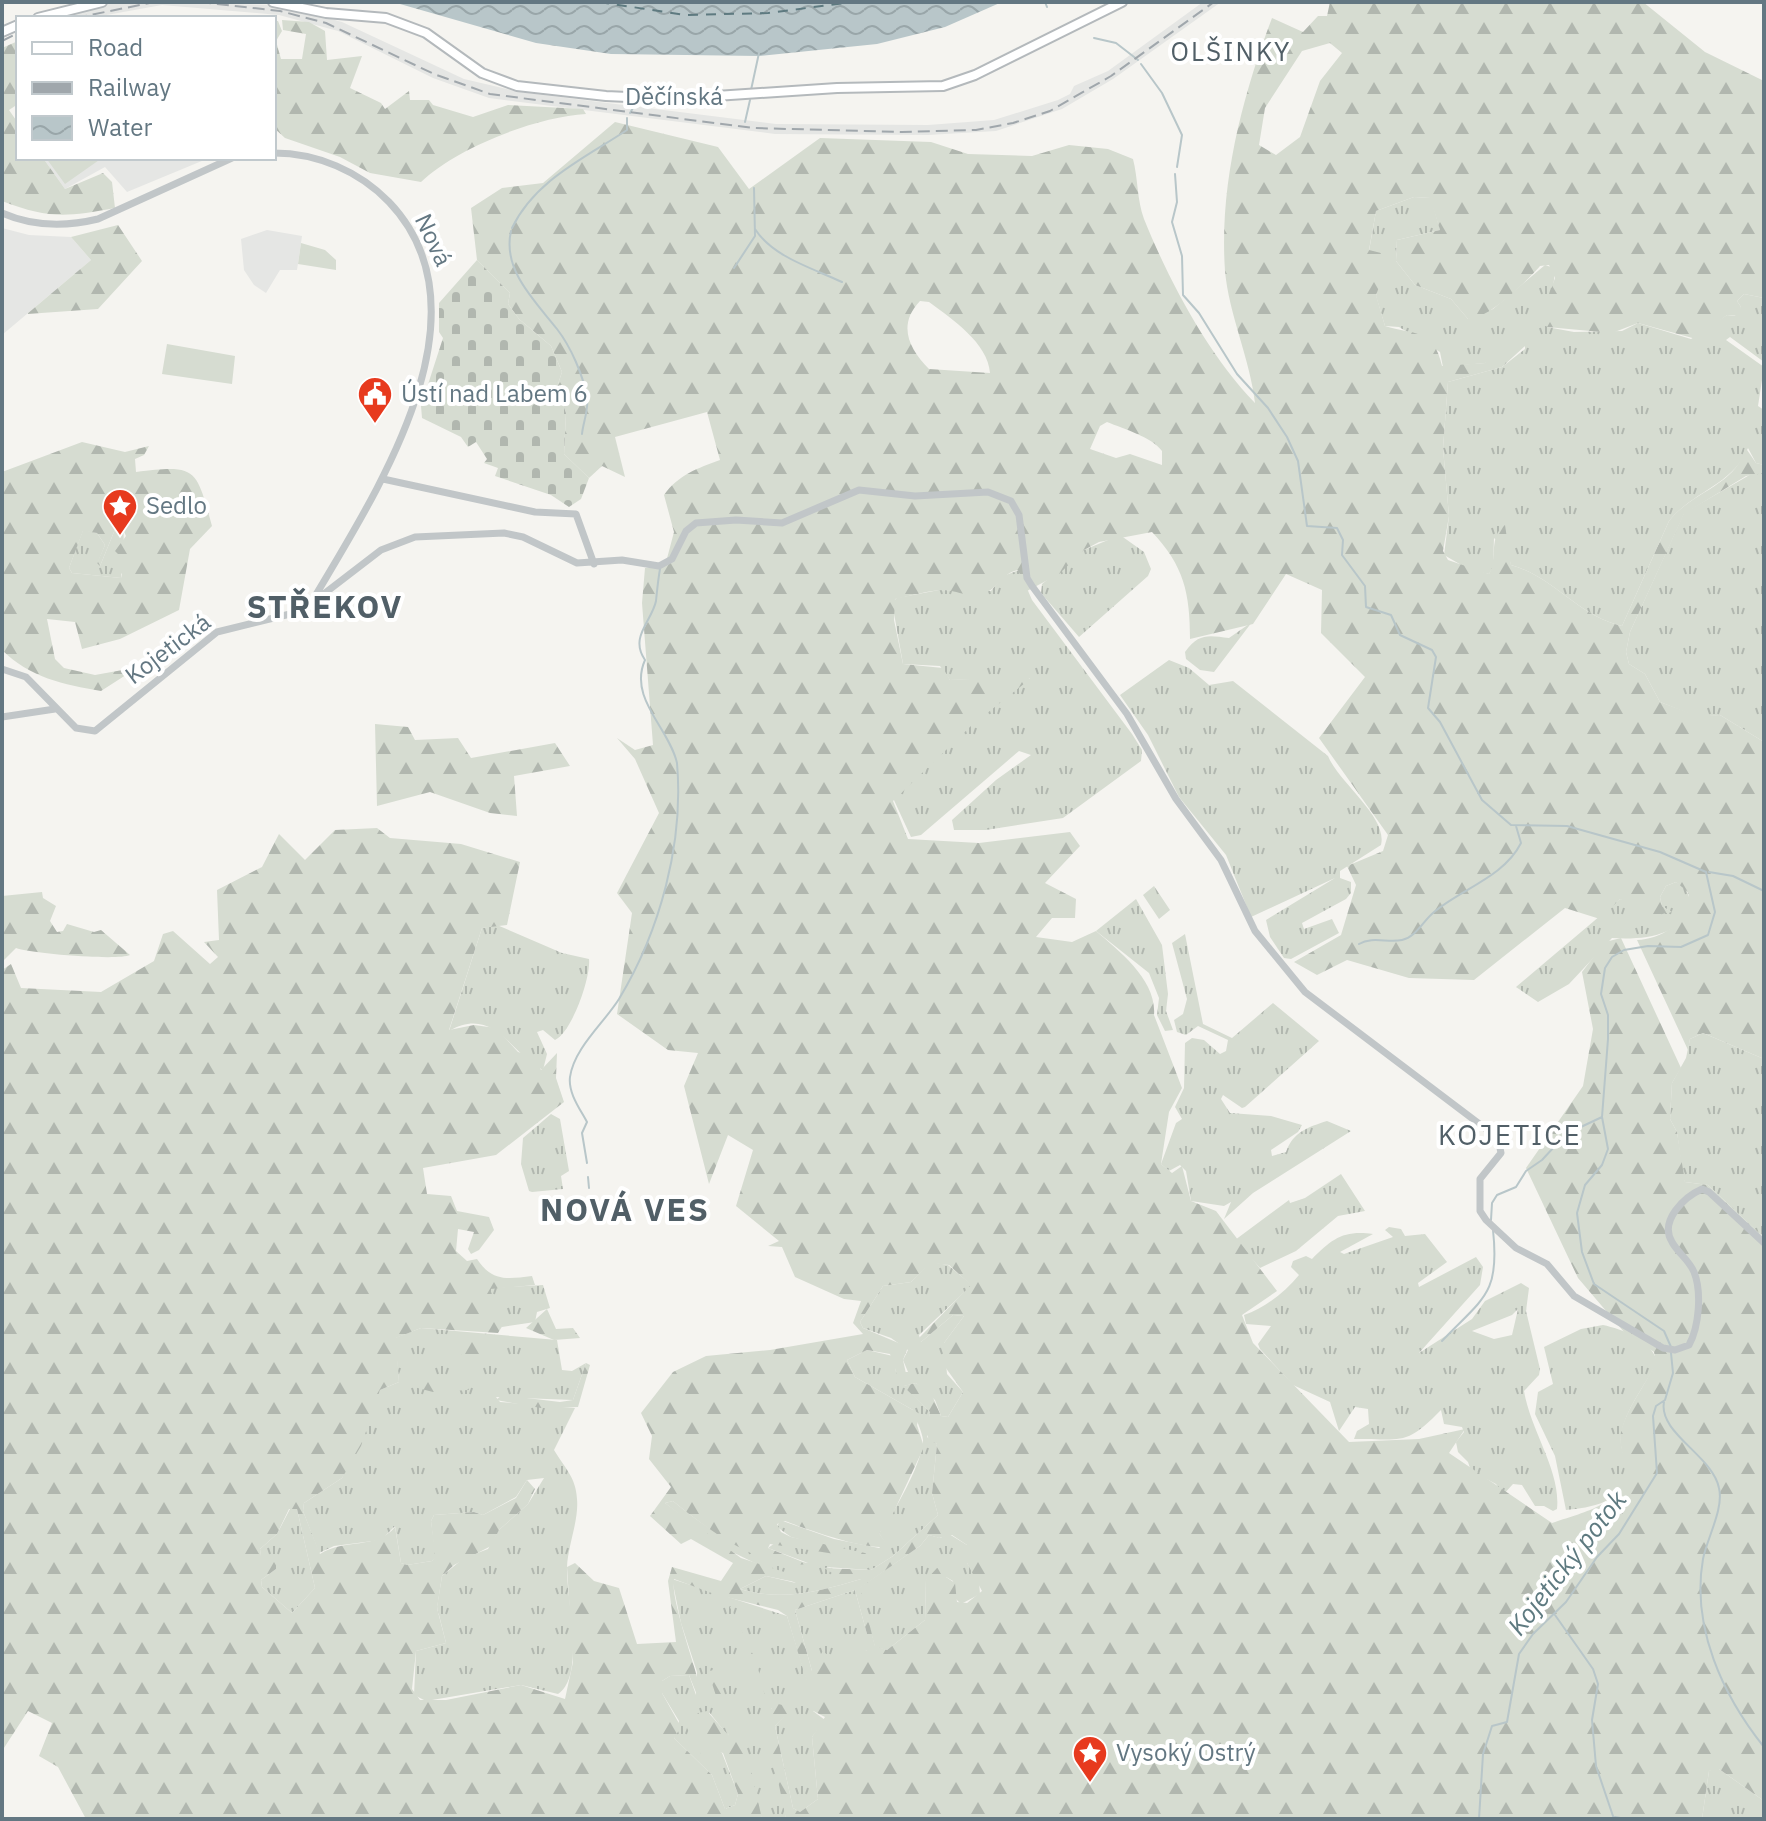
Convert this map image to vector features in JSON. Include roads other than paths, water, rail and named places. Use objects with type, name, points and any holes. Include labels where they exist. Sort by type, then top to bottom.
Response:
[{"type":"main road","points":[[46,16],[102,2]]},
{"type":"main road","name":"Děčínská","points":[[273,2],[326,13],[374,15],[400,23],[432,36],[482,73],[508,84],[642,98],[943,86],[975,75],[1122,2]]},
{"type":"street","name":"Nová","points":[[276,153],[319,159],[360,178],[387,200],[416,239],[432,285],[434,317],[427,355],[405,422],[383,479],[313,600]]},
{"type":"street","points":[[2,213],[51,225],[98,219],[228,160]]},
{"type":"street","points":[[383,479],[535,512],[576,514],[594,564]]},
{"type":"street","name":"Kojetická","points":[[55,709],[71,725],[87,731],[98,729],[217,632],[283,616],[313,600],[381,550],[426,535],[504,533],[523,537],[577,563],[622,560],[659,566],[672,559],[686,531],[696,523],[736,520],[782,523],[859,490],[915,496],[988,492],[1003,496],[1019,515],[1027,578],[1127,714],[1176,799],[1221,860],[1247,920],[1284,969],[1305,992],[1498,1138],[1501,1153],[1480,1179],[1478,1189],[1480,1211],[1502,1238],[1547,1264],[1574,1296],[1663,1348],[1675,1350],[1689,1345],[1696,1332],[1697,1319],[1693,1271],[1671,1241],[1668,1231],[1677,1209],[1691,1194],[1702,1189],[1764,1243]]},
{"type":"street","points":[[2,669],[26,677],[55,709]]},
{"type":"street","points":[[2,717],[55,709]]},
{"type":"water","points":[[393,2],[1002,2],[945,27],[877,44],[760,56],[611,54],[536,43]]},
{"type":"waterway","name":"Kojetický potok","points":[[1045,2],[1047,7]]},
{"type":"waterway","name":"Kojetický potok","points":[[1094,38],[1116,43],[1138,60]]},
{"type":"waterway","points":[[751,90],[759,53]]},
{"type":"waterway","name":"Kojetický potok","points":[[1141,64],[1162,93],[1182,135],[1177,167]]},
{"type":"waterway","points":[[745,122],[750,100]]},
{"type":"waterway","points":[[630,113],[636,103]]},
{"type":"waterway","points":[[512,228],[522,211],[547,183],[627,130],[627,118]]},
{"type":"waterway","name":"Kojetický potok","points":[[1175,174],[1177,202],[1172,222],[1182,256],[1183,295],[1199,313],[1237,374],[1268,408],[1287,437],[1298,461],[1307,526],[1337,528],[1343,540],[1342,555],[1365,586],[1366,607],[1391,615],[1400,635],[1432,650],[1436,657],[1428,708],[1440,722],[1482,800],[1511,825],[1567,826],[1660,852],[1706,872],[1715,912],[1708,935],[1681,947],[1648,946],[1624,950],[1612,957],[1605,968],[1601,994],[1608,1015],[1608,1039],[1602,1117],[1608,1149],[1602,1165],[1585,1185],[1577,1213],[1582,1252],[1594,1284],[1664,1331],[1671,1347]]},
{"type":"waterway","points":[[734,268],[755,236],[754,188]]},
{"type":"waterway","points":[[755,229],[783,254],[842,282]]},
{"type":"waterway","points":[[511,231],[509,245],[516,272],[530,296],[562,336],[585,388],[587,411],[582,434]]},
{"type":"waterway","points":[[587,1163],[582,1133],[587,1122],[575,1101],[570,1077],[577,1056],[619,999],[646,945],[666,886],[677,824],[677,763],[646,700],[641,674],[645,660],[639,644],[640,636],[654,608],[660,569]]},
{"type":"waterway","points":[[1359,944],[1369,940],[1397,941],[1411,936],[1434,912],[1504,865],[1521,843],[1516,826]]},
{"type":"waterway","points":[[1709,872],[1733,876],[1764,891]]},
{"type":"waterway","points":[[1491,1220],[1492,1203],[1497,1195],[1516,1187],[1526,1171],[1542,1160],[1566,1134],[1602,1117]]},
{"type":"waterway","points":[[588,1177],[589,1188]]},
{"type":"waterway","points":[[1442,1341],[1486,1293],[1494,1268],[1493,1230]]},
{"type":"waterway","name":"Kojetický potok","points":[[1479,1819],[1483,1754],[1492,1726],[1507,1722],[1519,1654],[1533,1634],[1566,1602],[1597,1557],[1619,1534],[1657,1473],[1653,1416],[1656,1406],[1665,1400],[1673,1373],[1671,1353]]},
{"type":"waterway","points":[[1664,1402],[1664,1413],[1669,1424],[1707,1465],[1719,1488],[1717,1514],[1703,1559],[1700,1585],[1706,1635],[1735,1706],[1764,1747]]},
{"type":"waterway","points":[[1555,1615],[1593,1669],[1598,1684],[1592,1720],[1596,1766],[1614,1819]]},
{"type":"waterway","points":[[1615,1817],[1626,1819]]},
{"type":"railway","points":[[85,16],[155,2]]},
{"type":"railway","points":[[199,2],[280,11],[326,23],[434,74],[490,94],[753,128],[902,132],[976,130],[1013,123],[1050,111],[1111,76],[1214,2]]},
{"type":"railway","points":[[2,41],[16,34]]},
{"type":"place","name":"Ústí nad Labem 6","points":[[375,425]]},
{"type":"place","name":"Sedlo","points":[[120,537]]},
{"type":"place","name":"Vysoký Ostrý","points":[[1090,1784]]},
{"type":"district","name":"OLŠINKY","points":[[1231,52]]},
{"type":"district","name":"STŘEKOV","points":[[325,607]]},
{"type":"district","name":"KOJETICE","points":[[1510,1135]]},
{"type":"district","name":"NOVÁ VES","points":[[625,1210]]}]
